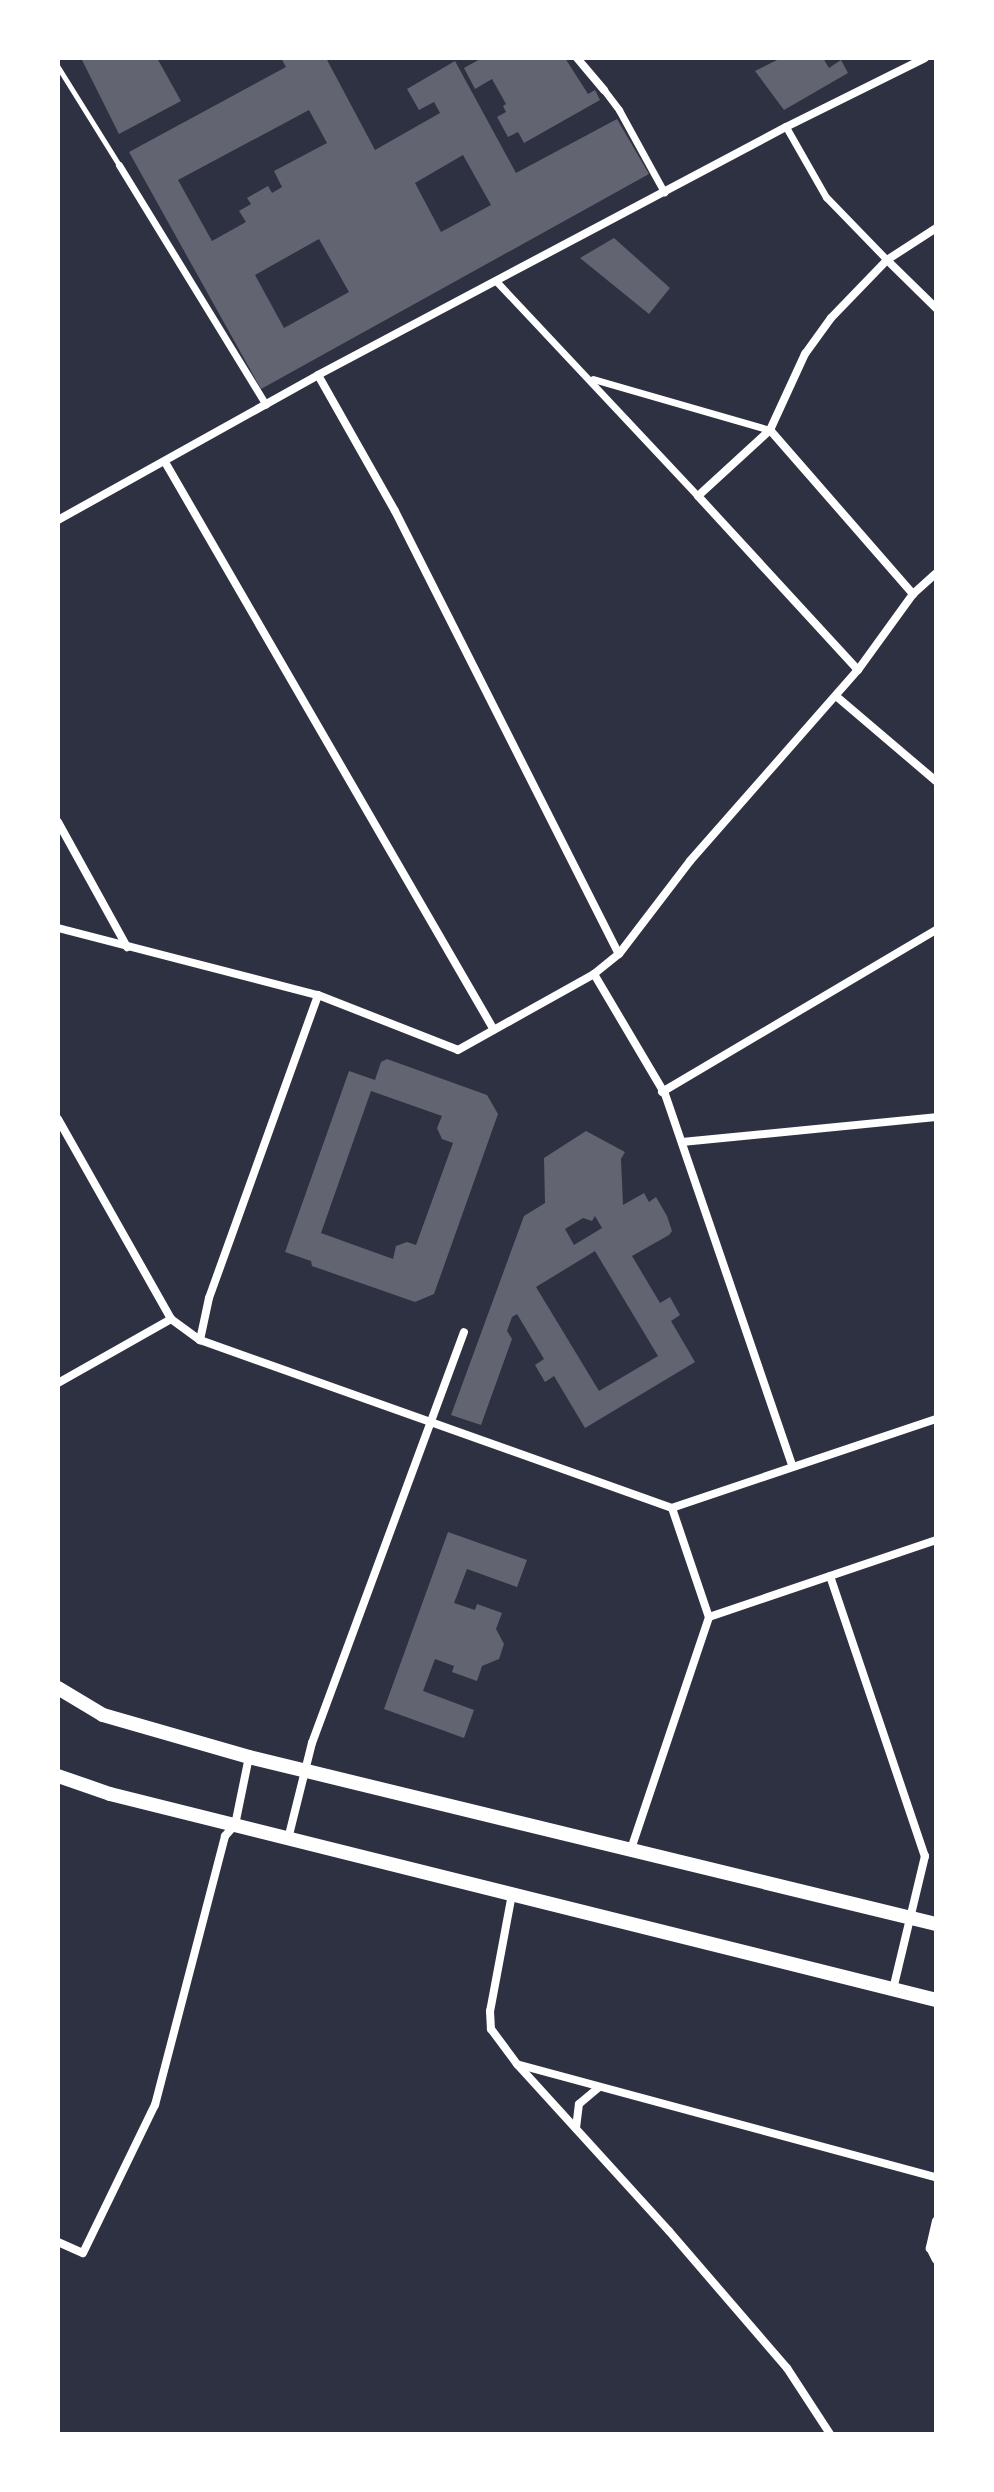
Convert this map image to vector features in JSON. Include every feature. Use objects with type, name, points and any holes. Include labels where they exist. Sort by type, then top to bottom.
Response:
[{"type":"main road","points":[[58,1688],[103,1715],[249,1757],[936,1924]]},
{"type":"main road","points":[[58,1776],[110,1794],[936,2000]]},
{"type":"street","points":[[577,58],[619,110],[664,192]]},
{"type":"street","points":[[58,520],[318,375],[786,127],[923,59]]},
{"type":"street","points":[[786,127],[826,197],[936,308]]},
{"type":"street","points":[[119,165],[266,405]]},
{"type":"street","points":[[698,496],[770,430],[805,354],[831,318],[887,260],[936,228]]},
{"type":"street","points":[[496,281],[591,379],[858,670]]},
{"type":"street","points":[[318,375],[395,511],[619,954]]},
{"type":"street","points":[[591,379],[770,430],[913,594]]},
{"type":"street","points":[[165,462],[494,1030]]},
{"type":"street","points":[[58,928],[318,995],[458,1050],[594,974],[619,954],[690,861],[858,670],[913,594],[936,573]]},
{"type":"street","points":[[836,696],[936,781]]},
{"type":"street","points":[[58,822],[128,948]]},
{"type":"street","points":[[662,1092],[936,930]]},
{"type":"street","points":[[594,974],[662,1092],[793,1467]]},
{"type":"street","points":[[200,1340],[209,1298],[318,995]]},
{"type":"street","points":[[682,1142],[936,1117]]},
{"type":"street","points":[[58,1119],[171,1319],[200,1340],[672,1508],[936,1419]]},
{"type":"street","points":[[58,1383],[171,1319]]},
{"type":"street","points":[[288,1839],[305,1770],[464,1332]]},
{"type":"street","points":[[631,1849],[709,1617],[672,1508]]},
{"type":"street","points":[[709,1617],[936,1540]]},
{"type":"street","points":[[830,1576],[924,1850],[922,1876],[893,1989]]},
{"type":"street","points":[[58,2242],[83,2253],[155,2105],[225,1836],[235,1825],[249,1757]]},
{"type":"street","points":[[922,1876],[936,1862]]},
{"type":"street","points":[[512,1894],[490,2011],[491,2029],[517,2064],[787,2368],[830,2434]]},
{"type":"street","points":[[517,2064],[936,2177]]},
{"type":"street","points":[[576,2129],[579,2104],[599,2087]]},
{"type":"street","points":[[936,2221],[930,2248],[936,2260]]},
{"type":"lane","points":[[58,67],[119,165]]},
{"type":"building","points":[[81,58],[157,58],[181,101],[119,134]]},
{"type":"building","points":[[281,58],[326,58],[375,150],[440,113],[434,102],[419,110],[407,89],[455,61],[516,173],[617,119],[649,174],[261,389],[129,152],[286,67]],"holes":[[[309,110],[327,143],[274,171],[282,187],[272,193],[268,186],[247,198],[251,204],[239,211],[246,222],[212,241],[178,180]],[[463,155],[491,205],[441,232],[415,183]],[[319,239],[349,292],[284,328],[255,275]]]},
{"type":"building","points":[[482,58],[565,58],[588,94],[595,90],[600,100],[524,143],[518,132],[508,137],[497,117],[506,112],[503,106],[506,104],[492,79],[475,89],[464,68]]},
{"type":"building","points":[[781,58],[823,58],[829,68],[841,60],[848,73],[784,110],[755,71]]},
{"type":"building","points":[[614,238],[670,288],[649,314],[580,258]]},
{"type":"building","points":[[387,1059],[487,1095],[498,1114],[434,1294],[415,1302],[312,1266],[311,1261],[285,1252],[349,1071],[375,1080],[381,1062]],"holes":[[[371,1091],[442,1116],[437,1128],[442,1139],[453,1143],[416,1245],[407,1242],[396,1246],[393,1259],[321,1233]]]},
{"type":"building","points":[[586,1131],[625,1152],[621,1159],[623,1205],[644,1193],[649,1202],[656,1197],[672,1231],[632,1256],[660,1303],[670,1297],[680,1315],[671,1321],[695,1362],[585,1428],[554,1376],[545,1382],[535,1365],[544,1359],[517,1314],[512,1317],[507,1331],[512,1339],[481,1425],[451,1415],[524,1216],[545,1203],[544,1158]],"holes":[[[595,1216],[602,1228],[574,1245],[565,1229],[583,1218],[592,1221]],[[595,1251],[658,1356],[599,1391],[536,1287]]]},
{"type":"building","points":[[448,1532],[527,1560],[517,1587],[467,1569],[454,1603],[475,1610],[477,1604],[502,1613],[496,1629],[504,1644],[499,1659],[482,1666],[477,1681],[452,1672],[454,1666],[435,1659],[423,1691],[474,1710],[464,1738],[384,1709]]}]
